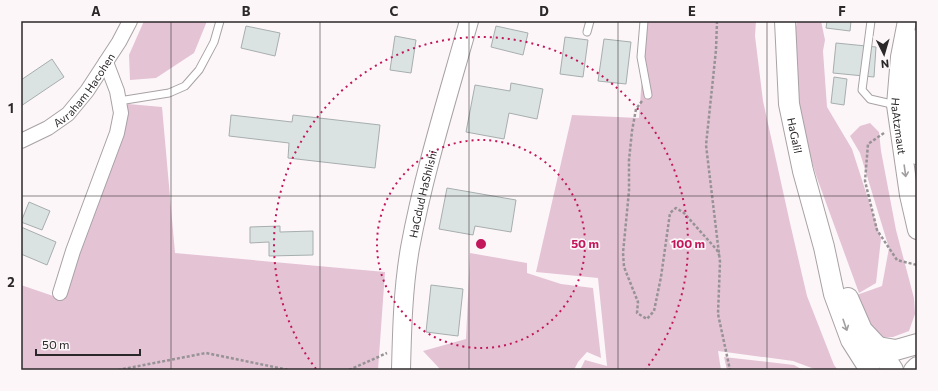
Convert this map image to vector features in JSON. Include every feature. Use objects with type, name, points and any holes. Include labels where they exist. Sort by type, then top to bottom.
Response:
[{"type":"main road","name":"HaGalil","points":[[786,21],[789,104],[803,171],[824,247],[834,294],[851,340],[870,370]]},
{"type":"main road","name":"HaGalil","points":[[824,247],[862,330],[878,347],[893,370]]},
{"type":"main road","points":[[878,347],[896,350],[917,344]]},
{"type":"street","name":"Avraham Hacohen","points":[[21,141],[48,128],[68,114],[87,91],[119,42],[130,21]]},
{"type":"street","name":"HaGdud HaShlishi","points":[[401,370],[405,282],[410,249],[430,164],[469,21]]},
{"type":"street","name":"HaAtzmaut","points":[[907,21],[900,57],[903,105],[912,125],[917,155]]},
{"type":"street","name":"HaAtzmaut","points":[[917,39],[911,72],[898,125],[908,195],[917,230]]},
{"type":"street","points":[[60,293],[73,251],[117,133],[121,113],[117,91],[106,62]]},
{"type":"street","points":[[912,370],[917,366]]},
{"type":"lane","points":[[119,101],[169,93],[185,86],[198,70],[214,42],[220,21]]},
{"type":"lane","points":[[587,32],[590,21]]},
{"type":"lane","points":[[644,21],[641,57],[648,95]]},
{"type":"lane","points":[[871,21],[862,90],[870,99],[903,105]]},
{"type":"path","points":[[717,21],[716,50],[706,145],[720,262],[718,314],[730,370]]},
{"type":"path","points":[[648,95],[636,109],[629,160],[629,191],[623,253],[624,267],[638,302],[637,314],[646,319],[654,311],[661,277],[670,213],[676,208],[684,213],[717,250],[719,255]]},
{"type":"path","points":[[898,125],[868,144],[865,181],[876,230],[896,260],[917,265]]},
{"type":"path","points":[[349,370],[402,346]]},
{"type":"path","points":[[118,370],[206,353],[289,370]]},
{"type":"shaded area","points":[[144,21],[207,21],[194,53],[156,78],[130,80],[129,55]]},
{"type":"shaded area","points":[[646,21],[756,21],[755,36],[763,101],[807,296],[834,365],[838,370],[817,370],[793,361],[718,351],[721,370],[580,370],[585,360],[607,366],[598,278],[536,272],[572,115],[639,118]]},
{"type":"shaded area","points":[[797,21],[821,21],[825,40],[823,51],[827,107],[852,149],[881,239],[876,283],[859,293],[817,178],[799,121],[792,50]]},
{"type":"shaded area","points":[[128,104],[162,107],[175,253],[385,272],[378,370],[21,370],[21,285],[59,298]]},
{"type":"shaded area","points":[[870,123],[879,132],[881,151],[896,230],[914,298],[915,314],[909,331],[893,337],[877,338],[851,297],[882,286],[889,248],[860,153],[850,136],[860,126]]},
{"type":"shaded area","points":[[470,253],[527,263],[527,273],[561,284],[593,288],[601,358],[587,352],[578,362],[574,370],[439,370],[439,368],[423,351],[466,339]]},
{"type":"shaded area","points":[[724,357],[794,365],[803,370],[727,370]]},
{"type":"building","points":[[827,21],[851,21],[850,31],[826,28]]},
{"type":"building","points":[[246,26],[280,33],[275,56],[241,48]]},
{"type":"building","points":[[496,26],[528,33],[523,55],[491,47]]},
{"type":"building","points":[[395,36],[416,40],[411,73],[390,70]]},
{"type":"building","points":[[565,37],[588,40],[583,77],[560,74]]},
{"type":"building","points":[[604,39],[631,42],[626,84],[598,81]]},
{"type":"building","points":[[836,43],[876,47],[874,77],[833,73]]},
{"type":"building","points":[[52,59],[64,77],[21,106],[21,80]]},
{"type":"building","points":[[834,77],[847,79],[844,105],[831,103]]},
{"type":"building","points":[[511,83],[543,89],[537,119],[509,113],[504,139],[466,132],[475,85],[510,91]]},
{"type":"building","points":[[231,115],[292,122],[293,115],[380,125],[375,168],[288,158],[289,143],[229,136]]},
{"type":"building","points":[[447,188],[516,200],[511,232],[475,226],[473,235],[439,229]]},
{"type":"building","points":[[29,202],[50,211],[42,230],[21,222]]},
{"type":"building","points":[[280,226],[280,232],[313,231],[313,255],[269,256],[269,242],[250,243],[250,227]]},
{"type":"building","points":[[21,227],[56,242],[47,265],[21,254]]},
{"type":"building","points":[[431,285],[463,289],[458,336],[426,332]]}]
